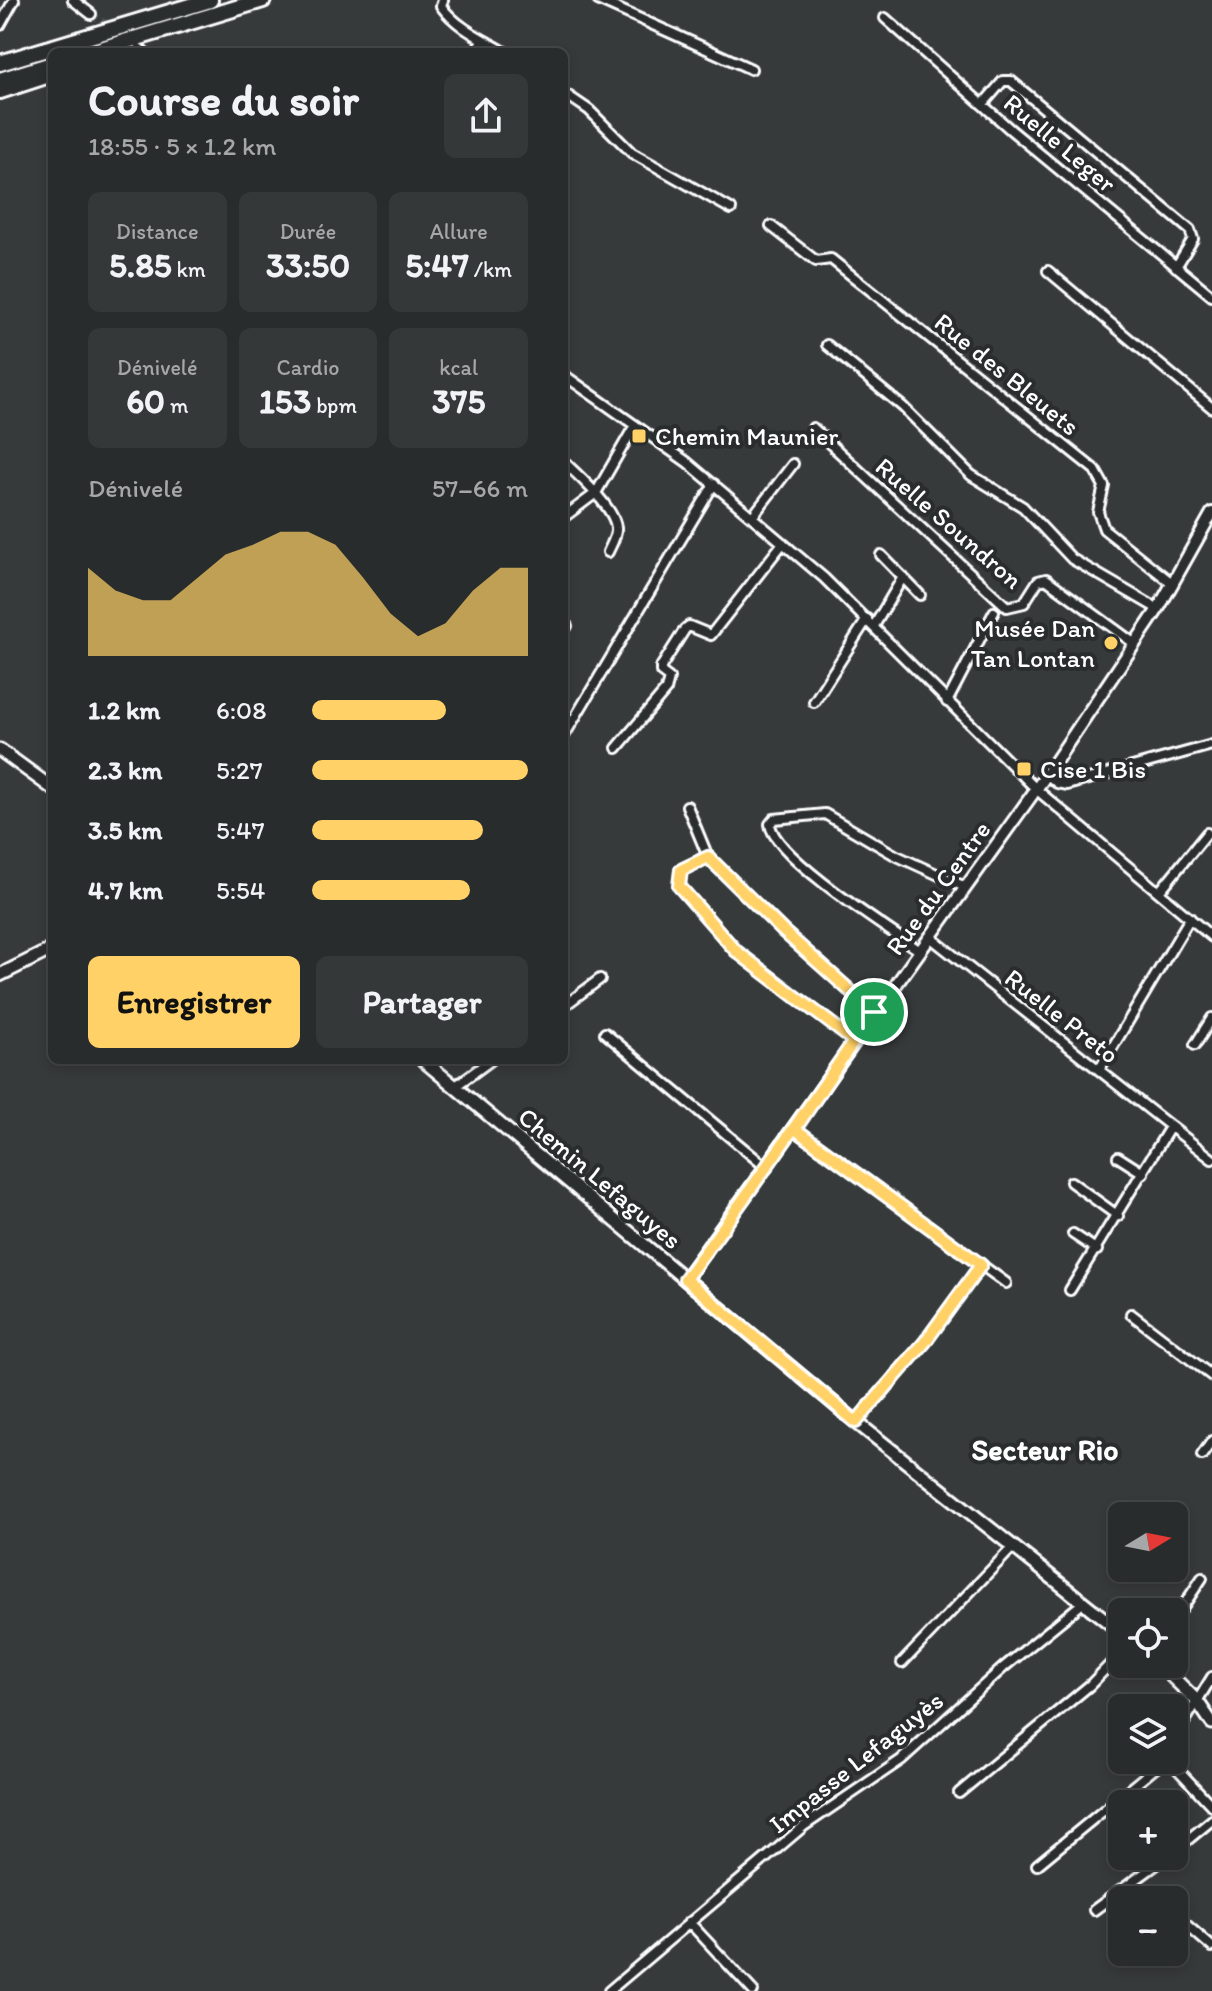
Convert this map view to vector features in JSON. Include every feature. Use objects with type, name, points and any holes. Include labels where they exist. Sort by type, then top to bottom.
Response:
[{"type":"highway","points":[[50,48],[210,0]]},
{"type":"highway","points":[[103,48],[263,0]]},
{"type":"highway","points":[[0,63],[48,49]]},
{"type":"highway","points":[[0,80],[48,65]]},
{"type":"highway","points":[[0,91],[48,75]]},
{"type":"main road","points":[[0,750],[48,785]]},
{"type":"main road","points":[[0,975],[48,951]]},
{"type":"main road","name":"Chemin Lefaguyes","points":[[428,1064],[856,1422],[1108,1622]]},
{"type":"main road","points":[[1173,1678],[1197,1701],[1212,1723]]},
{"type":"street","points":[[0,25],[14,0]]},
{"type":"street","points":[[73,0],[91,14]]},
{"type":"street","points":[[443,0],[441,6],[447,14],[482,41],[497,48]]},
{"type":"street","points":[[598,0],[751,69]]},
{"type":"street","name":"Ruelle Leger","points":[[885,18],[1212,296]]},
{"type":"street","points":[[478,48],[482,41]]},
{"type":"street","points":[[983,104],[1003,81],[1011,81],[1190,230],[1193,239],[1176,267]]},
{"type":"street","points":[[568,96],[589,110],[632,153],[731,209]]},
{"type":"street","name":"Rue des Bleuets","points":[[771,226],[816,261],[831,259],[1095,470],[1104,486],[1098,512],[1104,529],[1173,584]]},
{"type":"street","points":[[1048,271],[1212,408]]},
{"type":"street","points":[[827,345],[903,407],[971,475],[1023,507],[1072,559],[1158,609]]},
{"type":"street","points":[[568,378],[714,484],[783,543],[871,622],[1036,789],[1212,937]]},
{"type":"street","points":[[568,514],[596,493],[635,425]]},
{"type":"street","name":"Ruelle Soundron","points":[[813,428],[1007,607],[1024,603],[1038,581],[1046,579],[1135,644]]},
{"type":"street","points":[[752,517],[793,464]]},
{"type":"street","points":[[568,466],[596,493],[616,525],[608,552]]},
{"type":"street","points":[[568,729],[714,484]]},
{"type":"street","name":"Rue du Centre","points":[[685,1279],[1047,774],[1158,609],[1212,513]]},
{"type":"street","points":[[617,748],[666,690],[669,678],[661,672],[661,667],[685,629],[689,626],[711,635],[783,543]]},
{"type":"street","points":[[881,555],[920,595]]},
{"type":"street","points":[[814,702],[903,577]]},
{"type":"street","points":[[947,702],[994,612]]},
{"type":"street","points":[[1047,774],[1057,783],[1067,785],[1212,745]]},
{"type":"street","points":[[687,806],[708,857],[783,931],[874,1012]]},
{"type":"street","points":[[920,951],[830,887],[774,837],[770,824],[774,819],[825,814],[895,855],[965,887]]},
{"type":"street","points":[[1159,892],[1207,833]]},
{"type":"street","points":[[708,857],[681,870],[679,886],[736,951],[854,1041]]},
{"type":"street","points":[[1099,1070],[1190,918]]},
{"type":"street","name":"Ruelle Preto","points":[[930,937],[1212,1159]]},
{"type":"street","points":[[568,1003],[600,979]]},
{"type":"street","points":[[1195,1045],[1212,1018]]},
{"type":"street","points":[[605,1033],[767,1168]]},
{"type":"street","points":[[457,1085],[486,1064]]},
{"type":"street","points":[[1070,1290],[1170,1127]]},
{"type":"street","points":[[795,1129],[1006,1283]]},
{"type":"street","points":[[1118,1157],[1143,1173]]},
{"type":"street","points":[[1071,1182],[1118,1216]]},
{"type":"street","points":[[1073,1234],[1097,1250]]},
{"type":"street","points":[[856,1422],[925,1342],[981,1265]]},
{"type":"street","points":[[1131,1314],[1212,1376]]},
{"type":"street","points":[[1202,1455],[1212,1441]]},
{"type":"street","points":[[902,1663],[1012,1548]]},
{"type":"street","points":[[1188,1599],[1202,1578]]},
{"type":"street","name":"Impasse Lefaguyès","points":[[609,1991],[804,1826],[901,1760],[1004,1667],[1084,1602]]},
{"type":"street","points":[[959,1793],[1090,1685],[1108,1666]]},
{"type":"street","points":[[1188,1716],[1212,1677]]},
{"type":"street","points":[[1037,1865],[1150,1774]]},
{"type":"street","points":[[1181,1774],[1212,1806]]},
{"type":"street","points":[[1188,1840],[1212,1820]]},
{"type":"street","points":[[1094,1910],[1149,1870]]},
{"type":"street","points":[[689,1922],[753,1991]]},
{"type":"street","points":[[1188,1926],[1212,1947]]},
{"type":"tunnel","points":[[91,14],[130,41]]},
{"type":"place","name":"Chemin Maunier","points":[[639,436]]},
{"type":"place","name":"Musée Dan Tan Lontan","points":[[1111,643]]},
{"type":"place","name":"Cise 1 Bis","points":[[1024,769]]},
{"type":"district","name":"Secteur Rio","points":[[1045,1449]]},
{"type":"route","points":[[874,1012],[783,931],[708,857],[700,858],[681,870],[677,878],[679,886],[736,951],[854,1041],[795,1129],[981,1265],[925,1342],[856,1422],[685,1279],[795,1129],[874,1012]]}]
